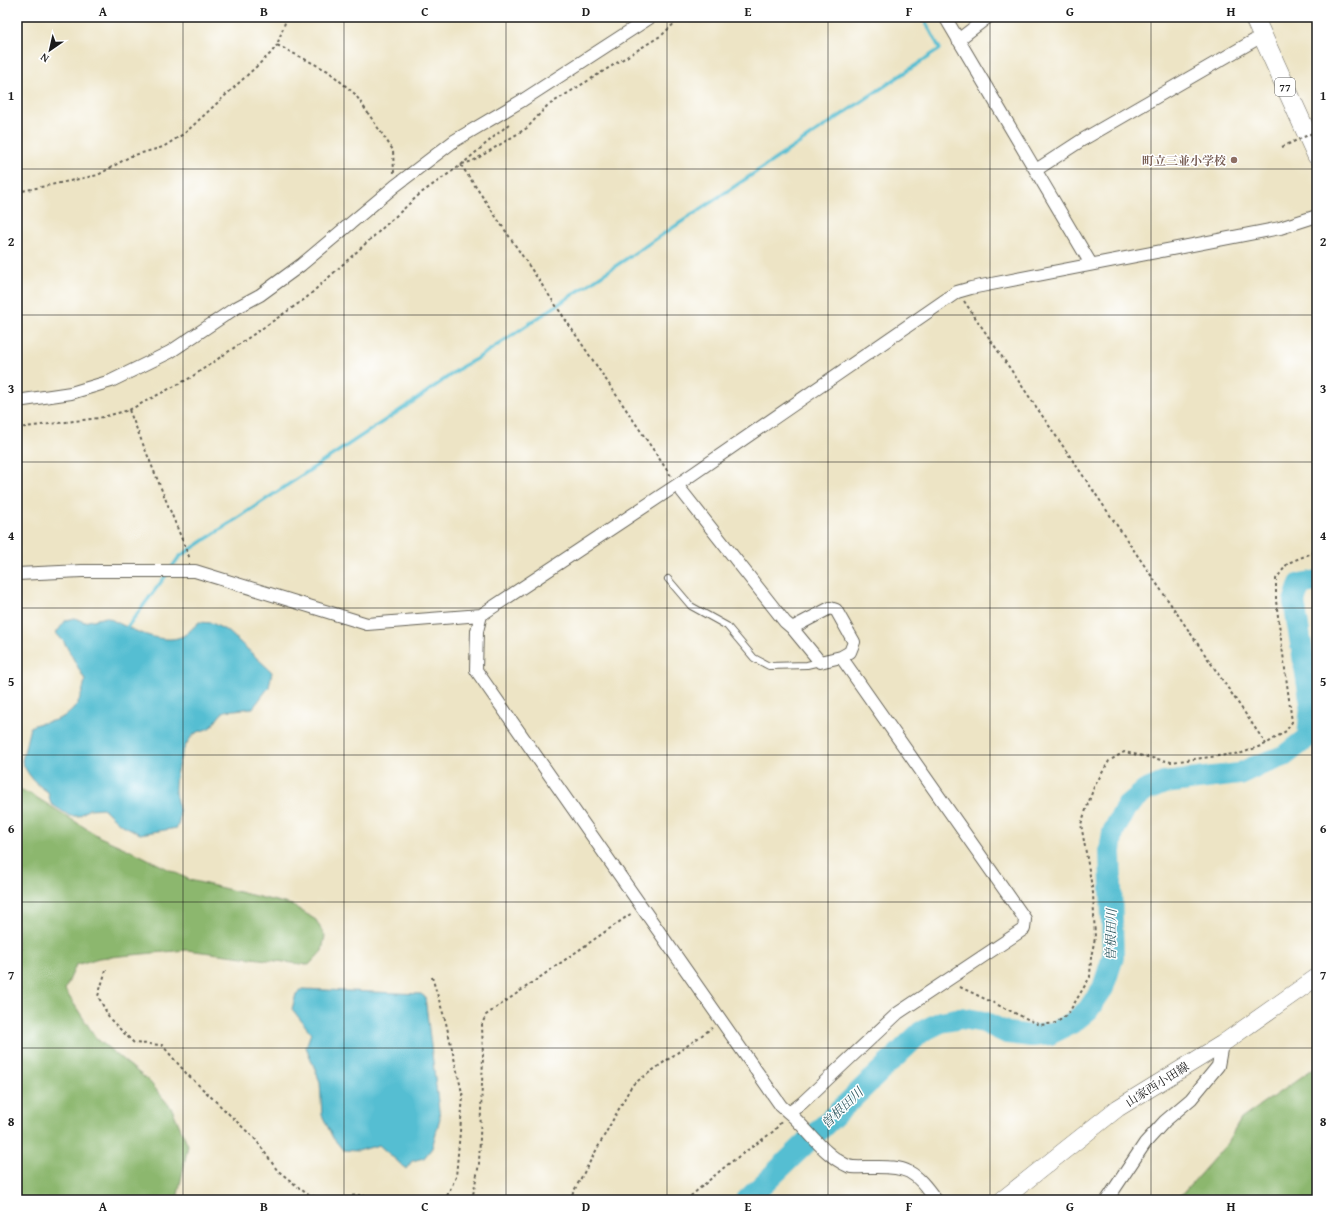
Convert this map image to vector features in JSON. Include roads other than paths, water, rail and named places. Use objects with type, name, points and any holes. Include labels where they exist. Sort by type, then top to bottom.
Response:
[{"type":"main road","name":"77","points":[[1254,17],[1317,156]]},
{"type":"main road","name":"山家西小田線","points":[[1002,1200],[1118,1108],[1222,1044],[1317,977]]},
{"type":"street","points":[[17,401],[71,392],[111,381],[170,352],[234,309],[260,295],[301,265],[395,186],[454,141],[523,100],[651,17]]},
{"type":"street","points":[[945,17],[1091,264]]},
{"type":"street","points":[[958,40],[988,17]]},
{"type":"street","points":[[1036,170],[1082,140],[1262,36]]},
{"type":"street","points":[[17,574],[82,571],[195,571],[367,624],[481,615],[677,485],[957,292],[1091,264],[1280,228],[1317,216]]},
{"type":"street","points":[[677,485],[785,622],[792,628],[820,662],[841,657],[850,652],[854,642],[836,610],[830,608],[792,628]]},
{"type":"street","points":[[481,615],[477,631],[476,670],[781,1106],[825,1151],[850,1167],[895,1167],[910,1171],[922,1180],[936,1200]]},
{"type":"street","points":[[792,1116],[802,1103],[898,1013],[942,982],[1024,929],[1025,919],[841,657]]},
{"type":"street","points":[[1107,1200],[1145,1143],[1165,1121],[1191,1099],[1218,1066],[1222,1044]]},
{"type":"lane","points":[[668,579],[691,606],[727,626],[754,658],[769,666],[807,665],[820,662]]},
{"type":"water","points":[[106,617],[133,630],[165,639],[174,639],[183,636],[199,622],[212,623],[229,632],[272,672],[269,687],[253,708],[225,711],[211,727],[196,733],[191,737],[183,751],[176,777],[175,792],[180,814],[177,828],[140,834],[119,823],[103,808],[89,809],[79,816],[70,816],[51,804],[48,792],[33,779],[22,761],[30,727],[52,721],[66,715],[79,701],[83,688],[85,680],[64,642],[56,633],[66,620],[75,618],[84,622]]},
{"type":"water","points":[[302,989],[421,994],[425,997],[440,1118],[432,1148],[424,1158],[412,1161],[406,1169],[379,1145],[358,1151],[343,1150],[333,1138],[322,1115],[320,1082],[306,1047],[311,1033],[292,1009],[296,994]]},
{"type":"waterway","points":[[172,567],[179,557],[940,49],[923,17]]},
{"type":"waterway","points":[[125,630],[167,574]]},
{"type":"waterway","name":"曽根田川","points":[[747,1200],[921,1032],[941,1022],[961,1018],[984,1022],[1007,1033],[1032,1036],[1050,1034],[1072,1023],[1088,1010],[1103,988],[1113,957],[1110,851],[1113,832],[1126,807],[1145,791],[1164,783],[1239,774],[1284,756],[1308,737],[1311,704],[1294,602],[1300,584],[1317,581]]},
{"type":"place","name":"町立三並小学校","points":[[1234,160]]}]
